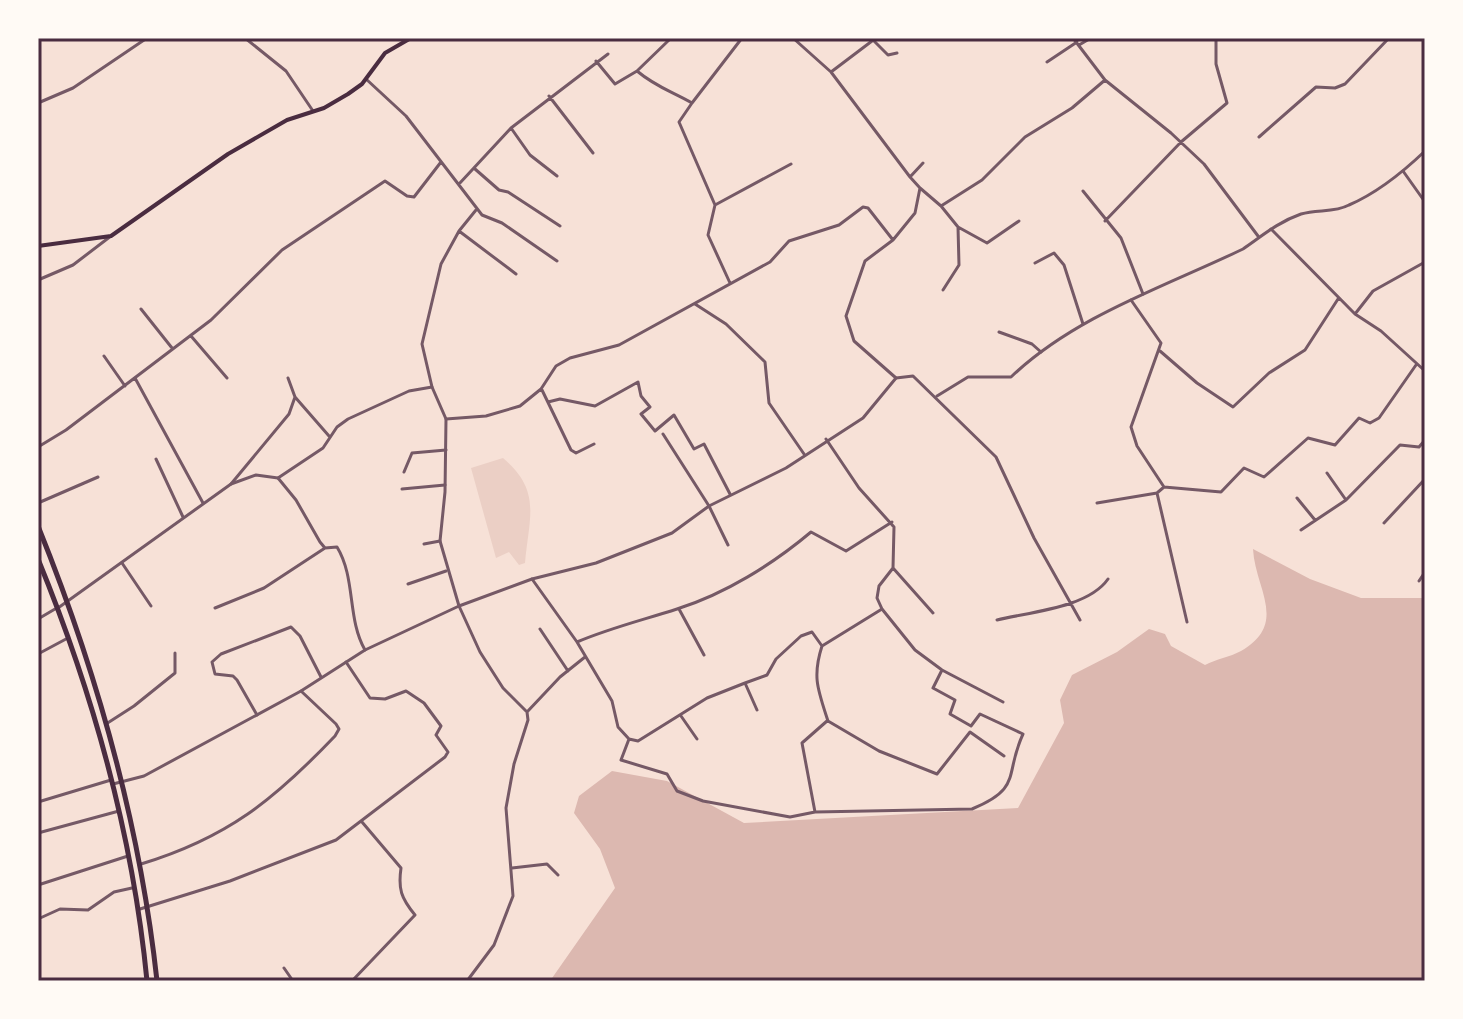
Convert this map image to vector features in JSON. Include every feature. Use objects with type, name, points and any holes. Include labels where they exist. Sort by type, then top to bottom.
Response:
[{"type":"highway","points":[[38,526],[67,598],[121,781],[149,906],[157,981]]},
{"type":"highway","points":[[38,559],[68,638],[119,811],[140,909],[147,981]]},
{"type":"main road","points":[[38,246],[111,236],[228,154],[287,120],[333,104],[366,79],[399,40],[411,38]]},
{"type":"street","points":[[38,103],[73,88],[147,38]]},
{"type":"street","points":[[245,38],[286,71],[313,111]]},
{"type":"street","points":[[730,283],[708,235],[715,205],[679,122],[742,38]]},
{"type":"street","points":[[793,38],[831,72],[910,177],[958,227],[987,243],[1019,221]]},
{"type":"street","points":[[1047,62],[1076,42],[1091,38]]},
{"type":"street","points":[[1105,221],[1181,142],[1227,103],[1216,64],[1219,46],[1216,38]]},
{"type":"street","points":[[1259,137],[1316,87],[1335,88],[1345,84],[1389,38]]},
{"type":"street","points":[[1421,38],[1425,42]]},
{"type":"street","points":[[831,72],[871,39],[888,55],[897,53]]},
{"type":"street","points":[[596,61],[615,84],[637,71],[669,40]]},
{"type":"street","points":[[1076,42],[1105,80],[1204,164],[1258,236]]},
{"type":"street","points":[[459,184],[511,128],[608,54]]},
{"type":"street","points":[[637,71],[659,90],[669,90],[692,103]]},
{"type":"street","points":[[366,79],[406,116],[476,210],[557,261]]},
{"type":"street","points":[[941,206],[982,180],[1025,137],[1072,108],[1105,80]]},
{"type":"street","points":[[549,96],[593,153]]},
{"type":"street","points":[[511,128],[530,155],[557,176]]},
{"type":"street","points":[[937,396],[968,377],[1011,377],[1041,352],[1083,325],[1243,249],[1271,229],[1301,214],[1335,211],[1351,205],[1403,171],[1425,151]]},
{"type":"street","points":[[38,447],[191,336],[222,311],[269,261],[354,199],[385,181],[407,196],[414,197],[441,162]]},
{"type":"street","points":[[910,177],[923,163]]},
{"type":"street","points":[[715,205],[791,164]]},
{"type":"street","points":[[475,169],[499,190],[508,192],[560,226]]},
{"type":"street","points":[[1403,171],[1425,202]]},
{"type":"street","points":[[896,378],[854,341],[846,316],[865,261],[893,240],[915,213],[920,188]]},
{"type":"street","points":[[1083,191],[1121,238],[1143,294]]},
{"type":"street","points":[[446,419],[502,413],[520,406],[541,389],[546,377],[563,362],[619,345],[770,262],[789,241],[839,225],[863,207],[868,208],[893,240]]},
{"type":"street","points":[[476,210],[459,231],[441,264],[422,344],[432,387],[446,419],[440,541],[446,571],[459,606],[492,671],[527,712]]},
{"type":"street","points":[[943,290],[959,265],[958,227]]},
{"type":"street","points":[[1271,229],[1338,299],[1381,331],[1425,371]]},
{"type":"street","points":[[459,231],[516,274]]},
{"type":"street","points":[[38,280],[73,265],[111,236]]},
{"type":"street","points":[[1035,263],[1054,253],[1064,265],[1083,325]]},
{"type":"street","points":[[1355,314],[1373,291],[1425,262]]},
{"type":"street","points":[[1160,351],[1197,383],[1233,407],[1269,373],[1305,350],[1338,299]]},
{"type":"street","points":[[1131,300],[1159,338],[1160,351],[1144,384],[1131,427],[1137,446],[1164,487]]},
{"type":"street","points":[[695,304],[726,324],[765,362],[769,403],[804,454]]},
{"type":"street","points":[[141,309],[172,348]]},
{"type":"street","points":[[999,332],[1032,344],[1041,352]]},
{"type":"street","points":[[191,336],[227,378]]},
{"type":"street","points":[[104,356],[125,386]]},
{"type":"street","points":[[1097,503],[1157,493],[1164,487],[1221,492],[1244,468],[1264,477],[1308,438],[1335,445],[1359,418],[1370,423],[1379,418],[1416,365]]},
{"type":"street","points":[[38,802],[144,776],[301,691],[365,650],[459,606],[532,579],[622,553],[672,533],[709,506],[786,468],[826,439],[863,418],[896,378],[913,376],[937,396],[996,457],[1034,538],[1080,620]]},
{"type":"street","points":[[135,378],[203,503]]},
{"type":"street","points":[[288,378],[295,397],[329,436]]},
{"type":"street","points":[[548,402],[560,399],[595,406],[638,382],[641,396],[650,407],[641,414],[655,431],[674,415],[694,449],[704,444],[730,494]]},
{"type":"street","points":[[38,619],[58,608],[67,598],[122,563],[231,484],[256,475],[278,478],[323,448],[329,436],[348,419],[409,391],[432,387]]},
{"type":"street","points":[[541,389],[571,450],[576,453],[594,444]]},
{"type":"street","points":[[231,484],[289,414],[295,397]]},
{"type":"street","points":[[663,434],[709,506],[728,545]]},
{"type":"street","points":[[826,439],[859,488],[892,522],[893,568],[879,586],[877,598],[882,609],[904,640],[942,670],[1003,702]]},
{"type":"street","points":[[1301,530],[1346,500],[1400,445],[1419,447],[1425,440]]},
{"type":"street","points":[[404,472],[412,453],[446,450]]},
{"type":"street","points":[[156,459],[183,517]]},
{"type":"street","points":[[1327,473],[1346,500]]},
{"type":"street","points":[[38,503],[98,477]]},
{"type":"street","points":[[278,478],[296,500],[325,548]]},
{"type":"street","points":[[1384,523],[1425,479]]},
{"type":"street","points":[[402,489],[445,485]]},
{"type":"street","points":[[1157,493],[1187,622]]},
{"type":"street","points":[[1297,498],[1315,520]]},
{"type":"street","points":[[577,642],[631,620],[679,608],[753,574],[781,557],[811,532],[846,551],[892,522]]},
{"type":"street","points":[[424,544],[440,541]]},
{"type":"street","points":[[215,608],[264,588],[325,548],[337,547],[343,559],[357,632],[365,650]]},
{"type":"street","points":[[122,563],[151,606]]},
{"type":"street","points":[[893,568],[933,613]]},
{"type":"street","points":[[408,584],[446,571]]},
{"type":"street","points":[[1419,581],[1425,572]]},
{"type":"street","points":[[532,579],[577,642],[612,701],[618,727],[629,739],[638,741],[707,698],[767,675],[776,659],[801,636],[812,632],[822,646]]},
{"type":"street","points":[[997,620],[1070,602],[1099,590],[1108,579]]},
{"type":"street","points":[[679,608],[704,655]]},
{"type":"street","points":[[882,609],[822,646],[815,669],[828,721],[879,751],[937,774],[970,732],[1004,756]]},
{"type":"street","points":[[257,715],[233,676],[215,674],[212,662],[221,654],[291,627],[300,636],[321,677]]},
{"type":"street","points":[[540,629],[568,671]]},
{"type":"street","points":[[38,654],[68,638]]},
{"type":"street","points":[[106,724],[175,673],[175,653]]},
{"type":"street","points":[[467,981],[503,926],[513,896],[506,808],[527,712],[585,657]]},
{"type":"street","points":[[140,909],[336,840],[445,757],[448,752],[436,735],[441,726],[424,703],[406,691],[385,699],[370,698],[346,662]]},
{"type":"street","points":[[629,739],[621,760],[667,774],[677,791],[703,801],[790,817],[815,812],[972,809],[994,800],[1009,785],[1023,734],[980,714],[971,726],[950,714],[955,700],[933,688],[942,670]]},
{"type":"street","points":[[745,683],[757,710]]},
{"type":"street","points":[[141,864],[187,850],[217,836],[294,779],[335,736],[339,729],[336,724],[301,691]]},
{"type":"street","points":[[680,715],[697,739]]},
{"type":"street","points":[[815,812],[802,743],[828,721]]},
{"type":"street","points":[[38,833],[119,811]]},
{"type":"street","points":[[352,981],[415,915],[398,888],[401,868],[361,822]]},
{"type":"street","points":[[38,885],[128,856]]},
{"type":"street","points":[[512,868],[547,864],[558,875]]},
{"type":"street","points":[[38,919],[60,909],[88,910],[114,892],[135,887]]},
{"type":"street","points":[[284,968],[293,981]]},
{"type":"shaded area","points":[[503,458],[523,482],[530,506],[525,563],[519,565],[509,552],[496,558],[471,468]]},
{"type":"shaded area","points":[[1253,549],[1310,579],[1361,598],[1425,598],[1425,981],[550,981],[615,888],[600,849],[574,813],[579,796],[612,771],[667,781],[744,823],[1018,808],[1064,723],[1060,700],[1072,675],[1117,652],[1149,629],[1165,634],[1171,646],[1205,665],[1241,651],[1255,640],[1263,629],[1266,604]]}]
